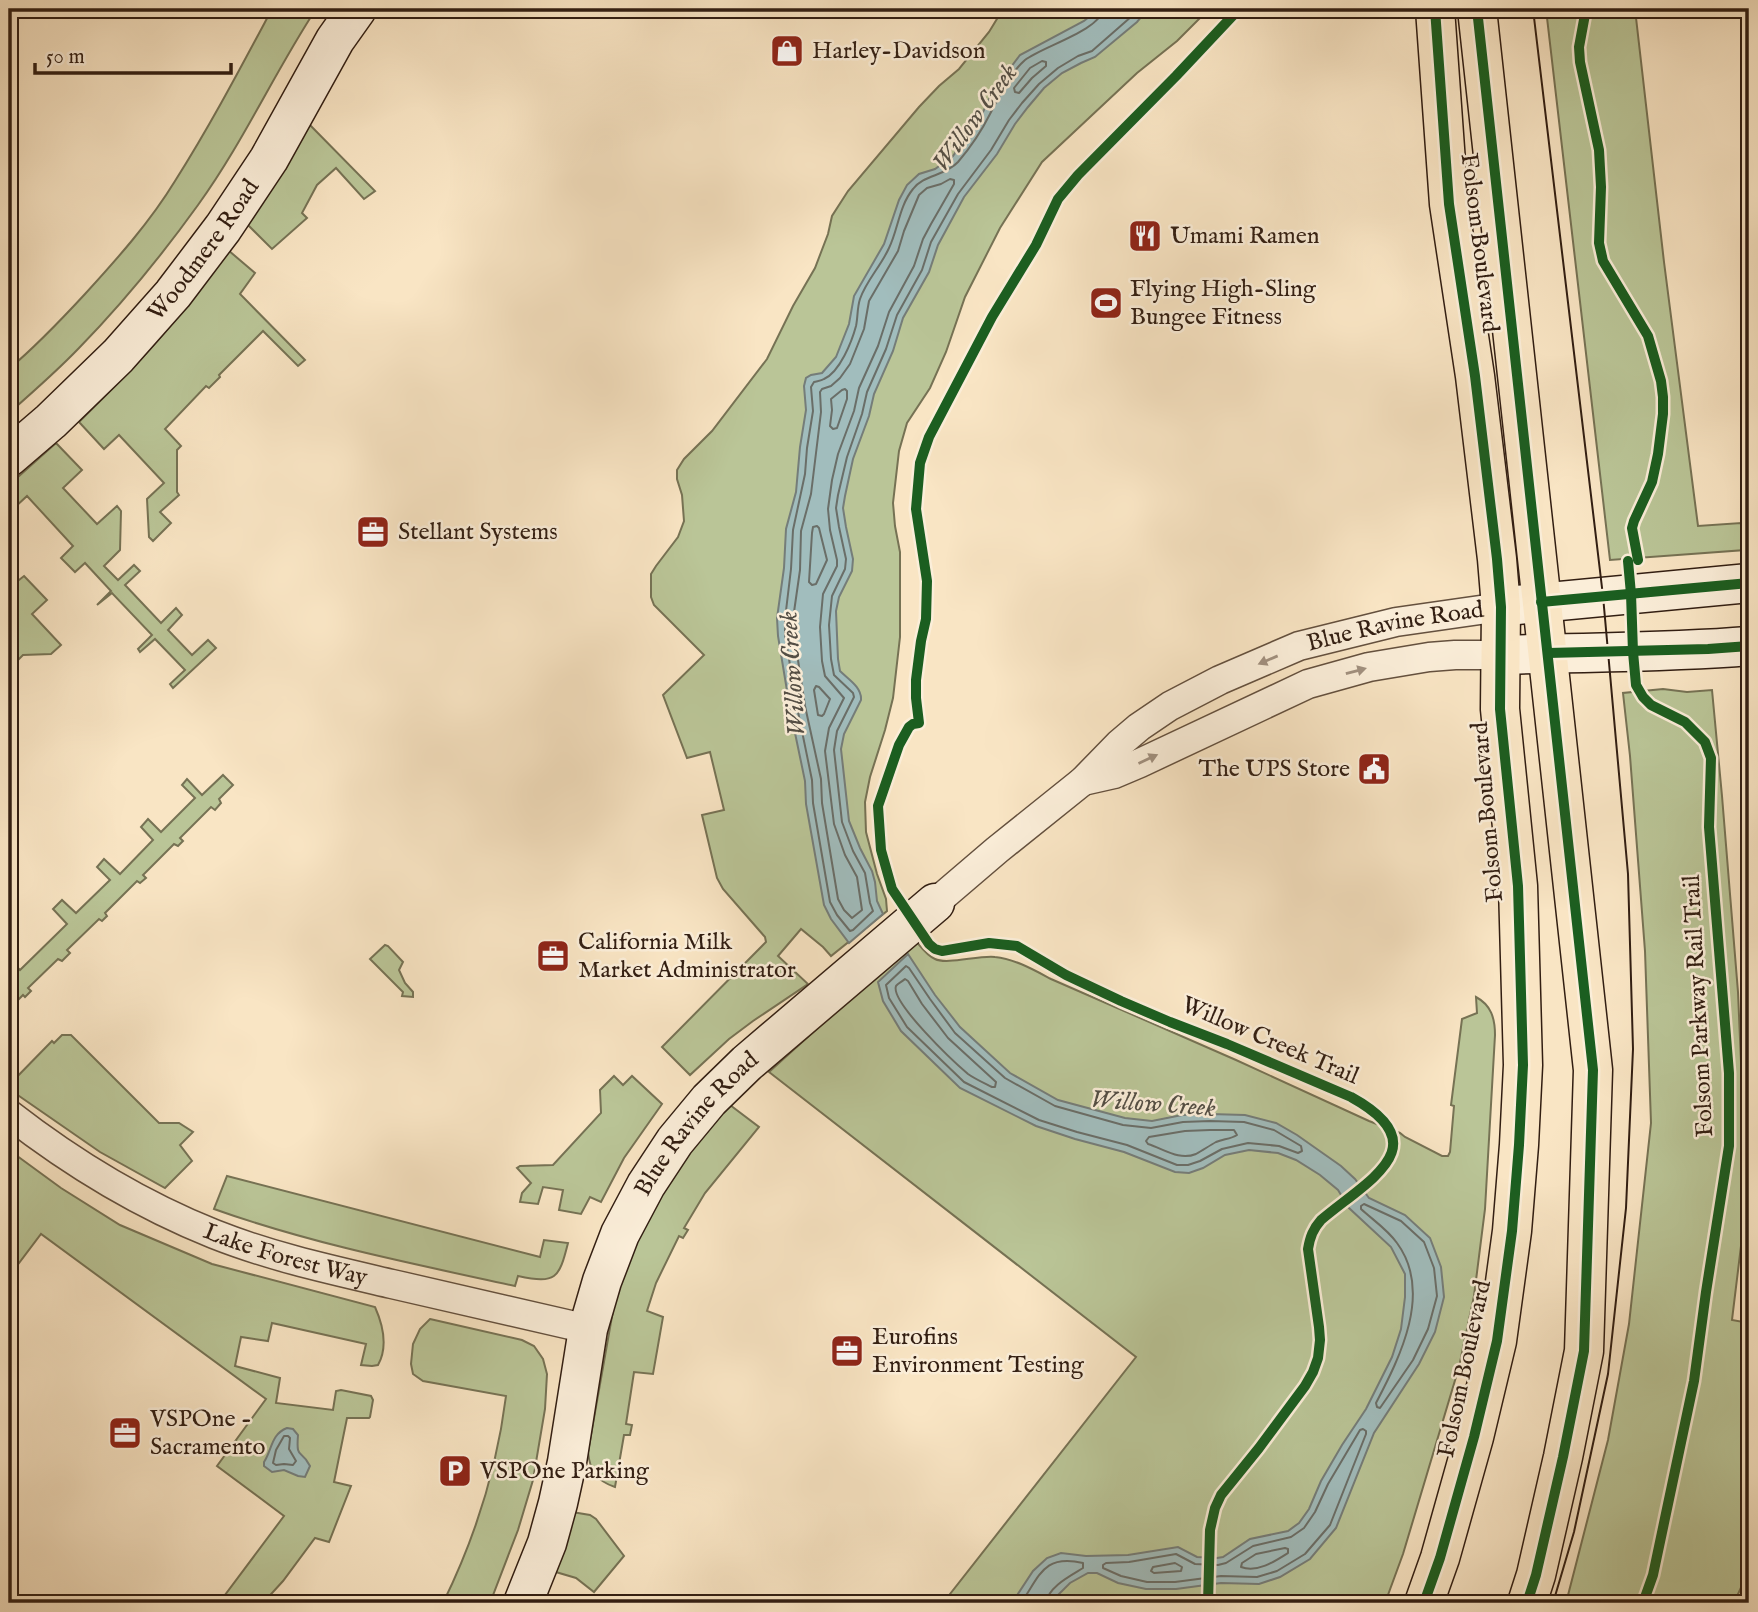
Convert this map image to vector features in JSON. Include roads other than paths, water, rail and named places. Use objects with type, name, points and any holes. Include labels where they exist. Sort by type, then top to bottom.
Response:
[{"type":"main road","name":"Folsom Boulevard","points":[[1424,1603],[1448,1531],[1497,1341],[1514,1206],[1523,1065],[1518,886],[1500,709],[1501,607],[1497,559],[1475,376],[1449,204],[1435,9]]},
{"type":"main road","name":"Folsom Boulevard","points":[[1477,9],[1592,1082],[1584,1352],[1563,1457],[1527,1603]]},
{"type":"street","name":"Woodmere Road","points":[[9,457],[51,421],[118,356],[173,294],[223,228],[269,159],[335,40],[357,9]]},
{"type":"street","name":"Blue Ravine Road","points":[[523,1603],[547,1543],[558,1503],[588,1329],[602,1281],[617,1242],[646,1185],[675,1141],[709,1100],[747,1063],[997,850],[1083,781],[1139,727],[1170,706],[1220,680],[1299,646],[1396,622],[1541,602],[1749,583]]},
{"type":"street","name":"Blue Ravine Road","points":[[1083,781],[1114,774],[1140,763],[1308,684],[1369,667],[1455,655],[1696,650],[1749,646]]},
{"type":"street","name":"Lake Forest Way","points":[[9,1114],[91,1173],[138,1199],[213,1233],[265,1252],[324,1268],[588,1329]]},
{"type":"water","name":"Willow Creek","points":[[1099,9],[1148,9],[1137,22],[1095,57],[1062,73],[1044,88],[964,197],[938,245],[929,272],[903,318],[853,459],[843,508],[853,559],[852,571],[839,597],[836,611],[840,671],[857,687],[861,700],[844,734],[841,749],[849,821],[872,871],[877,901],[883,914],[849,943],[824,905],[806,804],[805,781],[778,636],[777,618],[786,529],[796,492],[806,410],[806,378],[822,373],[836,357],[849,324],[854,296],[884,244],[907,185],[919,174],[935,169],[953,156],[983,112],[993,91],[1020,55],[1084,21]]},
{"type":"water","points":[[908,954],[960,1027],[1010,1073],[1058,1100],[1125,1118],[1152,1121],[1182,1115],[1210,1114],[1245,1115],[1276,1123],[1341,1166],[1369,1198],[1405,1215],[1430,1238],[1441,1267],[1444,1297],[1435,1332],[1419,1364],[1374,1433],[1336,1528],[1310,1559],[1280,1577],[1259,1584],[1221,1583],[1176,1589],[1146,1589],[1118,1583],[1097,1573],[1088,1573],[1070,1583],[1050,1603],[1012,1603],[1033,1571],[1047,1558],[1061,1553],[1086,1556],[1128,1555],[1178,1547],[1197,1557],[1217,1558],[1223,1557],[1250,1539],[1288,1531],[1299,1523],[1342,1445],[1366,1409],[1392,1357],[1401,1329],[1405,1274],[1391,1247],[1349,1208],[1338,1190],[1296,1160],[1278,1153],[1249,1150],[1225,1155],[1189,1173],[1175,1172],[1124,1152],[1036,1126],[960,1088],[901,1031],[883,1001],[878,982]]},
{"type":"water","points":[[287,1428],[293,1429],[298,1435],[299,1451],[310,1466],[305,1477],[284,1470],[272,1472],[264,1466],[275,1438]]},
{"type":"tram line","points":[[1533,9],[1603,596],[1628,874],[1633,1049],[1626,1208],[1608,1374],[1574,1532],[1553,1603]]},
{"type":"place","name":"Harley-Davidson","points":[[787,51]]},
{"type":"place","name":"Umami Ramen","points":[[1145,236]]},
{"type":"place","name":"Flying High-Sling Bungee Fitness","points":[[1106,303]]},
{"type":"place","name":"Stellant Systems","points":[[373,532]]},
{"type":"place","name":"The UPS Store","points":[[1374,769]]},
{"type":"place","name":"California Milk Market Administrator","points":[[553,956]]},
{"type":"place","name":"Eurofins Environment Testing","points":[[847,1351]]},
{"type":"place","name":"VSPOne - Sacramento","points":[[125,1433]]},
{"type":"place","name":"VSPOne Parking","points":[[455,1471]]}]
